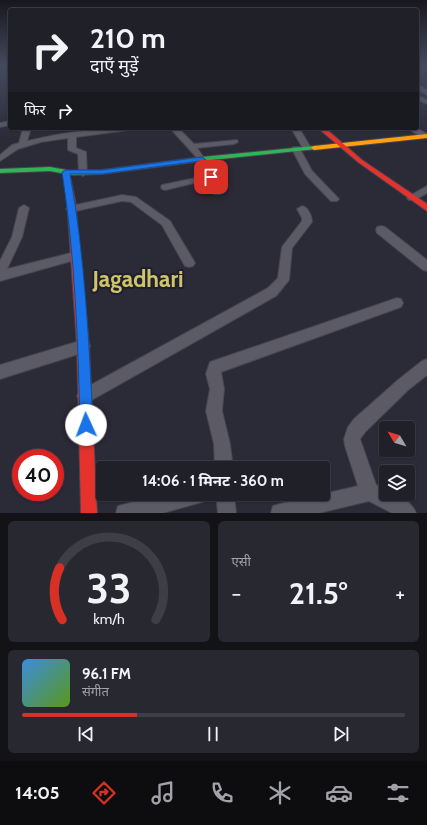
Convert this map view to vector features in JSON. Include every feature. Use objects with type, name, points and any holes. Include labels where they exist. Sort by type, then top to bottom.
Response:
[{"type":"street","points":[[23,144],[27,130]]},
{"type":"street","points":[[0,159],[10,151],[23,144],[41,140],[114,130]]},
{"type":"street","points":[[176,130],[192,146],[202,159],[218,192]]},
{"type":"street","points":[[296,130],[307,148]]},
{"type":"street","points":[[323,130],[360,161],[427,208]]},
{"type":"street","points":[[415,130],[426,136]]},
{"type":"street","points":[[72,136],[72,150],[82,152],[83,173]]},
{"type":"street","points":[[0,171],[50,169],[83,173],[112,171],[202,159],[426,136]]},
{"type":"street","points":[[192,146],[234,142]]},
{"type":"street","points":[[296,149],[308,172],[334,199]]},
{"type":"street","points":[[66,172],[71,209],[83,346],[89,513]]},
{"type":"street","points":[[165,187],[211,177]]},
{"type":"street","points":[[412,198],[427,189]]},
{"type":"street","points":[[71,209],[122,198],[133,199],[166,223],[189,263]]},
{"type":"street","points":[[0,274],[17,237],[24,208]]},
{"type":"street","points":[[85,396],[272,292],[283,280],[285,274],[287,247],[307,222],[307,218],[302,209]]},
{"type":"street","points":[[381,230],[427,267]]},
{"type":"street","points":[[0,274],[75,256]]},
{"type":"street","points":[[223,461],[222,444],[214,411],[218,389],[213,374],[215,367],[218,364],[397,303]]},
{"type":"street","points":[[0,372],[83,346]]},
{"type":"street","points":[[369,492],[353,446],[352,439],[354,433],[360,425],[427,366]]},
{"type":"street","points":[[280,513],[369,492],[395,503],[407,513]]},
{"type":"street","points":[[125,513],[174,501]]},
{"type":"street","points":[[226,501],[227,513]]},
{"type":"traffic: fast","points":[[0,171],[50,169],[72,173],[102,172],[202,159],[314,148]]},
{"type":"traffic: slow","points":[[314,148],[427,136]]},
{"type":"traffic: jam","points":[[323,130],[360,161],[427,208]]},
{"type":"traffic: jam","points":[[66,172],[71,200],[83,346],[89,513]]},
{"type":"district","name":"Jagadhari","points":[[138,279]]},
{"type":"route","points":[[86,425],[79,285],[75,256],[71,200],[66,172],[77,173],[124,170],[202,159],[211,177]]}]
